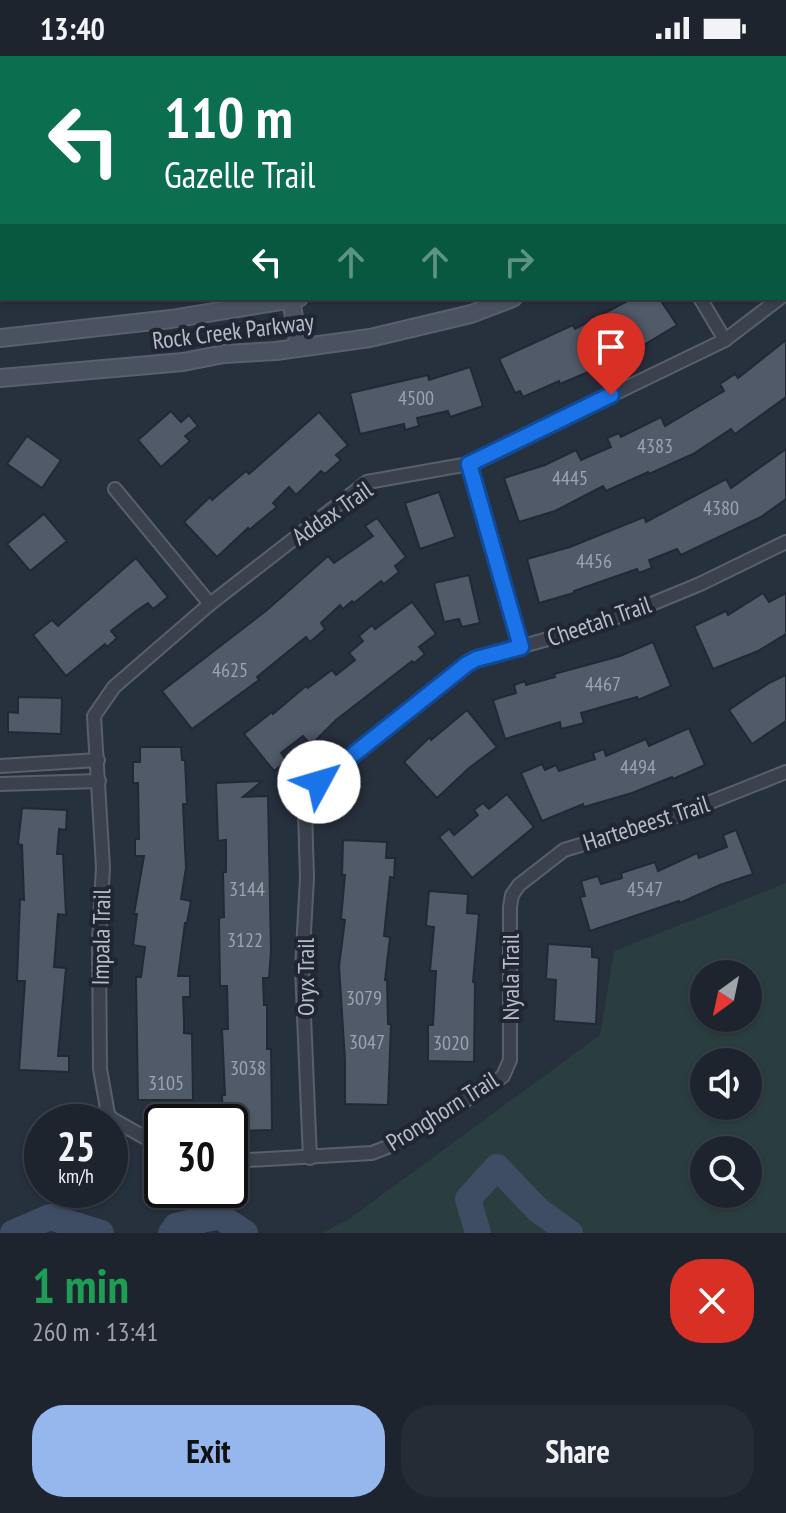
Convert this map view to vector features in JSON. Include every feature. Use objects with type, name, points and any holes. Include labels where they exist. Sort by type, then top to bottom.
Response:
[{"type":"street","name":"Rock Creek Parkway","points":[[0,338],[171,319],[289,300]]},
{"type":"street","points":[[295,300],[299,348]]},
{"type":"street","name":"Rock Creek Parkway","points":[[0,378],[183,362],[224,354],[370,338],[471,314],[508,300]]},
{"type":"street","points":[[701,300],[725,340]]},
{"type":"street","name":"Addax Trail","points":[[98,760],[94,716],[114,687],[210,604],[367,482],[469,464],[725,340],[778,300]]},
{"type":"street","points":[[469,464],[521,647]]},
{"type":"street","points":[[115,489],[210,604]]},
{"type":"street","name":"Cheetah Trail","points":[[308,796],[319,782],[476,659],[592,626],[669,597],[786,542]]},
{"type":"street","points":[[0,766],[98,760]]},
{"type":"street","name":"Impala Trail","points":[[98,760],[103,867],[99,941],[100,1069],[108,1114],[121,1127],[144,1138]]},
{"type":"street","name":"Hartebeest Trail","points":[[516,889],[564,850],[698,808],[786,772]]},
{"type":"street","points":[[0,784],[99,781]]},
{"type":"street","name":"Oryx Trail","points":[[308,796],[305,810],[306,908],[302,968],[310,1158]]},
{"type":"street","name":"Nyala Trail","points":[[508,1066],[511,1054],[510,907],[516,889]]},
{"type":"street","name":"Pronghorn Trail","points":[[248,1160],[359,1156],[384,1149],[494,1083],[503,1076],[508,1066]]},
{"type":"shaded area","points":[[786,883],[786,1233],[322,1233],[349,1219],[600,1035],[614,951]]},
{"type":"building","points":[[629,300],[660,300],[677,325],[622,358],[617,350],[591,365],[593,370],[560,384],[559,381],[523,397],[520,391],[515,393],[499,359],[573,325],[575,329]]},
{"type":"building","points":[[786,340],[786,397],[735,434],[731,429],[693,454],[649,474],[606,491],[603,486],[555,511],[519,522],[504,478],[545,465],[576,450],[581,460],[611,447],[607,438],[619,433],[621,437],[661,417],[665,426],[724,391],[720,384],[735,374],[738,378]]},
{"type":"building","points":[[470,367],[483,406],[450,417],[448,411],[417,418],[419,426],[405,430],[404,424],[360,434],[350,393],[428,375],[429,380]]},
{"type":"building","points":[[171,411],[181,422],[189,415],[198,426],[185,436],[190,441],[161,467],[138,440]]},
{"type":"building","points":[[319,412],[348,445],[336,455],[341,460],[325,474],[321,471],[296,495],[289,487],[273,503],[277,507],[248,528],[217,557],[184,522],[210,497],[212,500],[246,471],[249,474]]},
{"type":"building","points":[[27,436],[61,460],[42,488],[7,464]]},
{"type":"building","points":[[786,449],[786,499],[761,517],[681,555],[677,549],[649,560],[652,568],[639,573],[637,569],[539,603],[527,559],[570,547],[644,517],[646,522],[726,479],[731,488]]},
{"type":"building","points":[[439,492],[455,537],[420,549],[405,503]]},
{"type":"building","points":[[44,514],[67,541],[30,571],[7,544]]},
{"type":"building","points":[[377,518],[406,557],[395,566],[399,572],[384,584],[381,581],[354,603],[352,601],[343,609],[340,605],[321,623],[325,629],[310,642],[306,637],[257,677],[259,680],[192,729],[162,691],[267,610],[328,556],[334,563],[373,536],[365,526]]},
{"type":"building","points":[[136,558],[168,597],[153,609],[148,603],[136,611],[111,631],[117,638],[66,676],[33,635],[52,620],[58,626]]},
{"type":"building","points":[[469,575],[480,623],[462,627],[459,619],[444,622],[434,583]]},
{"type":"building","points":[[763,593],[769,602],[786,593],[786,634],[758,651],[713,669],[694,626],[726,611],[728,615]]},
{"type":"building","points":[[412,602],[436,634],[419,647],[425,654],[336,720],[311,745],[303,736],[281,753],[287,761],[274,771],[244,734],[306,686],[308,688],[332,670],[336,675],[355,660],[349,653],[363,641],[359,636],[372,625],[375,629]]},
{"type":"building","points":[[653,642],[671,686],[638,700],[637,697],[581,713],[584,723],[561,729],[560,722],[505,739],[493,700],[516,693],[514,685],[555,677],[554,674],[620,656]]},
{"type":"building","points":[[786,675],[786,721],[752,744],[729,710]]},
{"type":"building","points":[[18,697],[62,698],[61,734],[8,732],[8,712],[18,713]]},
{"type":"building","points":[[467,710],[497,747],[437,798],[404,762],[430,737],[431,740]]},
{"type":"building","points":[[689,728],[705,765],[673,779],[584,807],[583,804],[542,821],[521,773],[542,764],[545,770],[556,765],[559,771],[595,759],[593,753],[604,749],[606,756],[646,739],[649,746]]},
{"type":"building","points":[[140,747],[181,747],[182,760],[185,760],[187,804],[183,804],[186,868],[181,899],[191,901],[178,976],[190,976],[190,997],[183,997],[184,1033],[192,1034],[193,1100],[138,1100],[136,977],[141,977],[145,947],[133,945],[137,914],[134,914],[144,856],[135,856],[135,839],[139,839],[138,783],[133,783],[133,762],[140,762]]},
{"type":"building","points":[[262,781],[243,797],[268,796],[271,951],[269,978],[263,978],[264,1005],[267,1005],[267,1049],[271,1049],[272,1130],[248,1131],[248,1104],[222,1104],[222,1095],[225,1095],[222,1029],[228,1029],[227,986],[220,986],[219,918],[224,917],[226,840],[218,841],[216,783]]},
{"type":"building","points":[[507,794],[534,827],[472,878],[439,837],[449,829],[454,835],[478,815],[474,810],[483,803],[489,809]]},
{"type":"building","points":[[22,808],[67,810],[66,830],[59,829],[57,854],[63,854],[66,915],[58,914],[54,967],[66,968],[58,1056],[69,1056],[69,1072],[19,1070],[25,981],[17,981],[20,899],[24,900],[22,845],[18,844]]},
{"type":"building","points":[[736,830],[753,874],[680,903],[590,931],[580,897],[585,896],[581,881],[598,876],[601,884],[622,878],[621,873],[655,862],[658,871],[697,853],[699,858],[727,847],[723,835]]},
{"type":"building","points":[[343,840],[387,842],[386,858],[395,858],[384,936],[390,937],[385,980],[388,1024],[391,1024],[388,1105],[345,1104],[339,966],[345,920],[341,919],[345,875],[342,875]]},
{"type":"building","points":[[429,891],[468,894],[467,913],[479,914],[473,982],[474,1062],[428,1061],[428,1025],[433,1025],[436,971],[430,971],[434,927],[426,926]]},
{"type":"building","points":[[548,944],[592,947],[592,957],[599,958],[596,1024],[554,1021],[556,980],[546,979]]},
{"type":"waterway","points":[[478,1233],[468,1199],[497,1167],[538,1210],[570,1233]]},
{"type":"waterway","points":[[171,1233],[176,1226],[219,1216],[245,1233]]},
{"type":"waterway","points":[[13,1233],[50,1217],[101,1233]]},
{"type":"route","points":[[319,782],[467,664],[521,647],[469,464],[611,395]]}]
